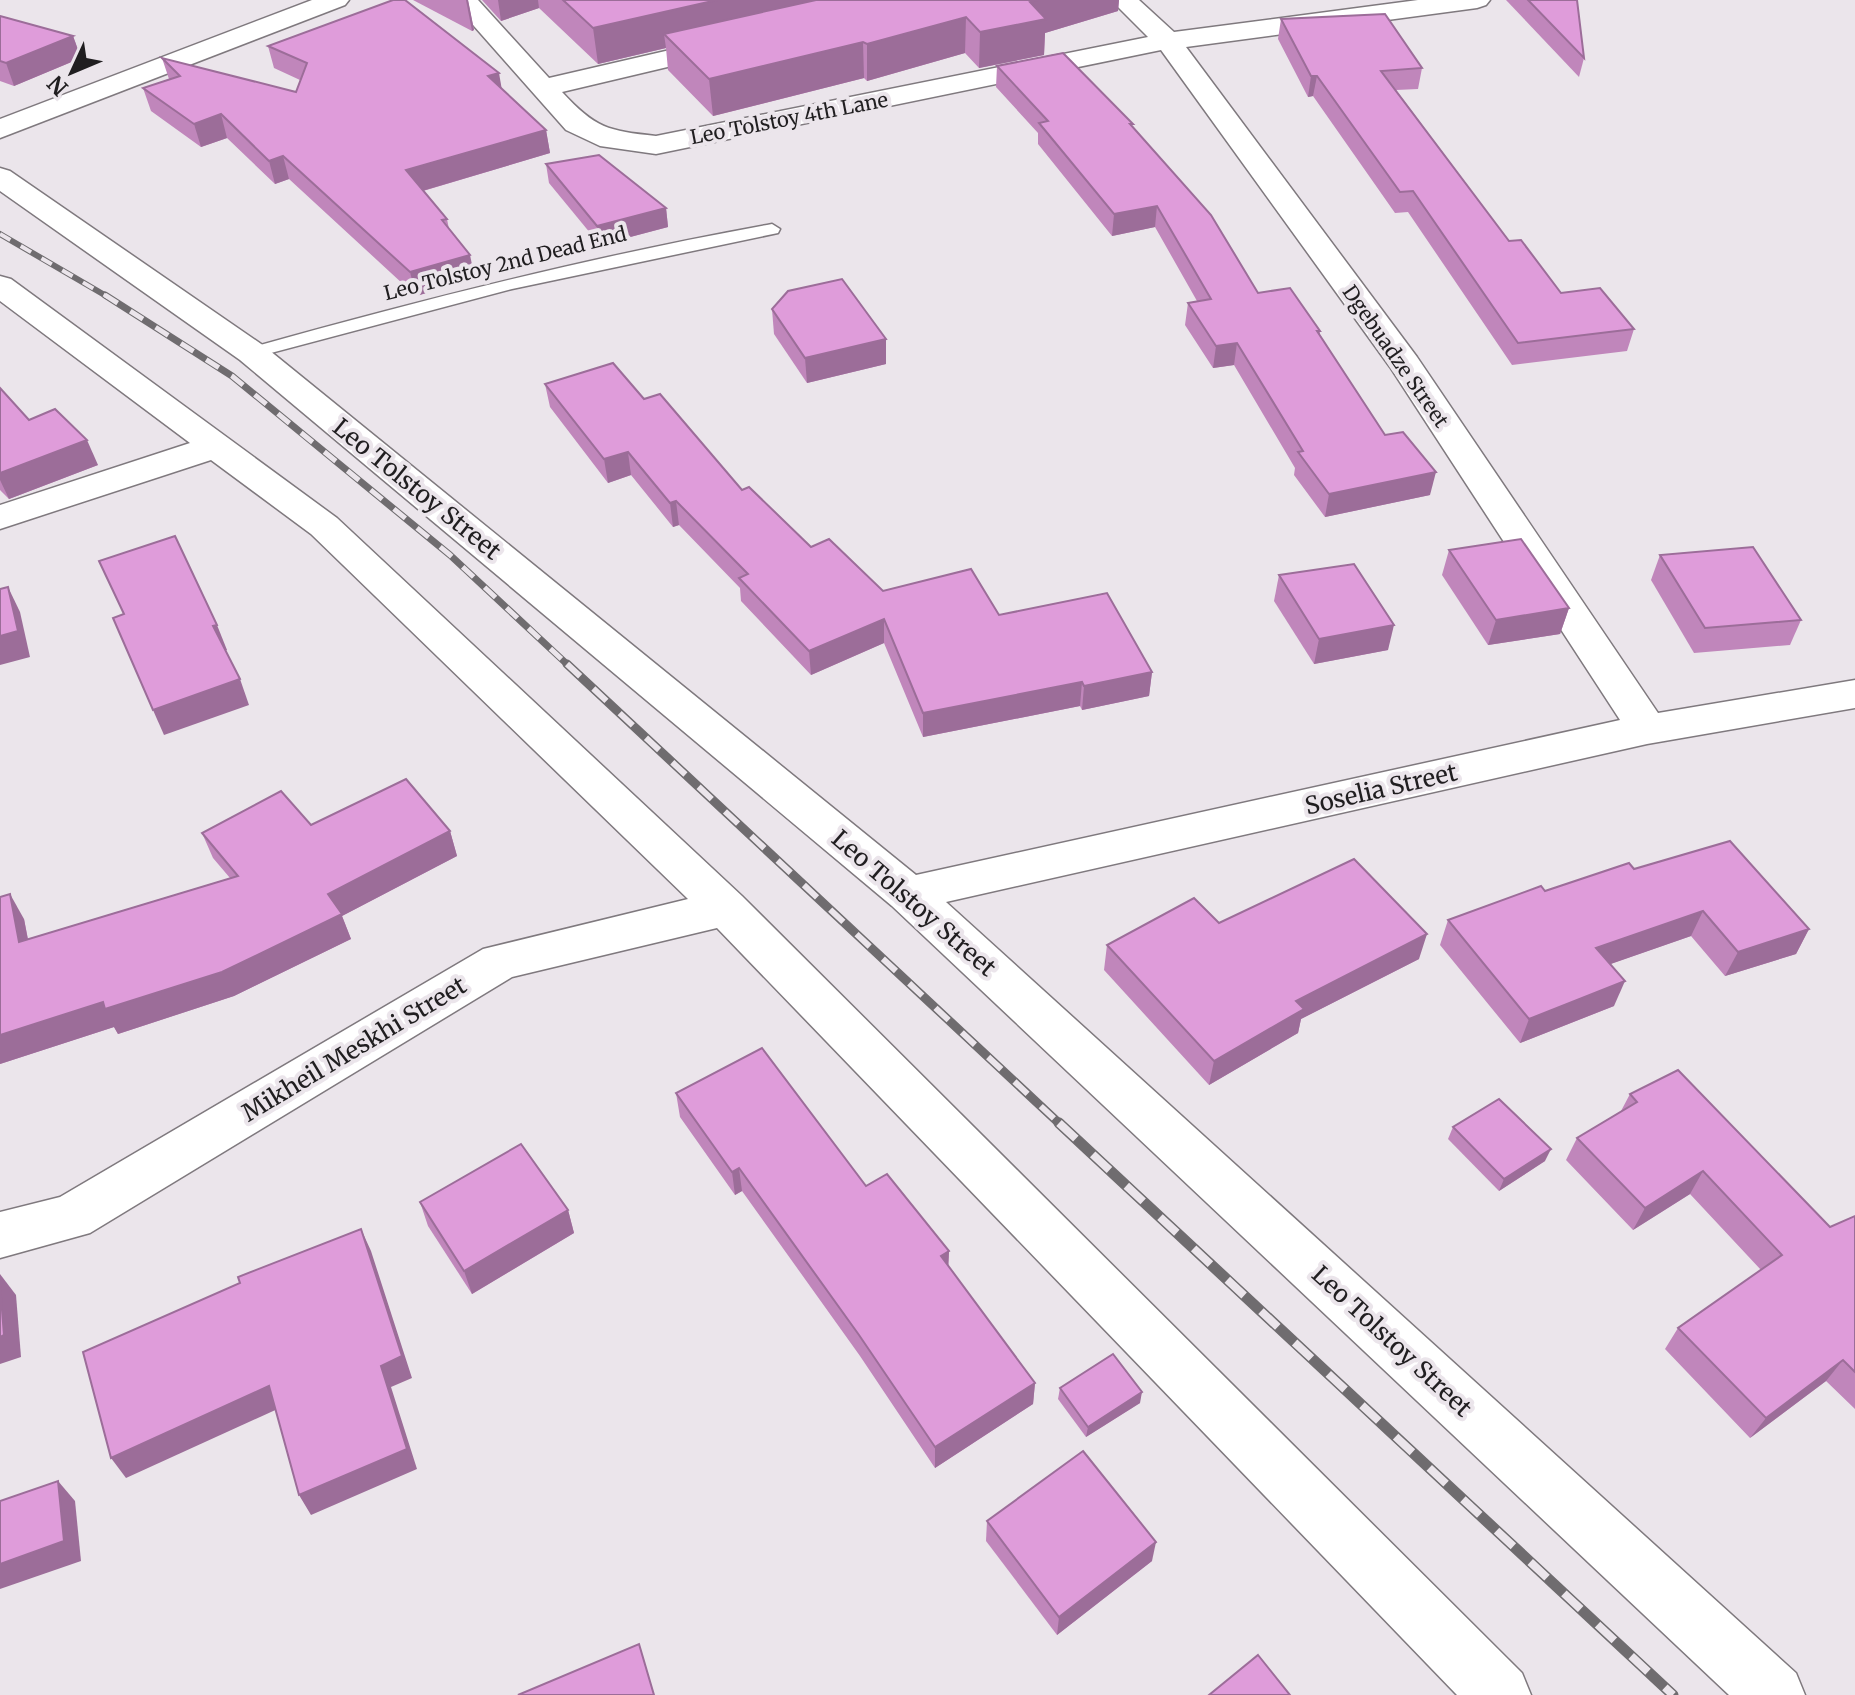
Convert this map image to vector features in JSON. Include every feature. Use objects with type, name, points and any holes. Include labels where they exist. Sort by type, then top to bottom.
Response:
[{"type":"street","points":[[0,129],[336,0]]},
{"type":"street","name":"Leo Tolstoy 4th Lane","points":[[464,0],[576,124],[610,140],[656,145],[1168,41],[1477,0]]},
{"type":"street","name":"Dgebuadze Street","points":[[1124,0],[1168,41],[1405,364],[1647,729]]},
{"type":"street","points":[[542,88],[756,39]]},
{"type":"street","name":"Leo Tolstoy Street","points":[[0,177],[252,353],[908,894],[1774,1695]]},
{"type":"street","points":[[0,286],[324,526],[726,908],[1500,1695]]},
{"type":"street","points":[[0,517],[217,446]]},
{"type":"street","name":"Soselia Street","points":[[908,894],[1647,729],[1855,694]]},
{"type":"street","name":"Mikheil Meskhi Street","points":[[0,1235],[72,1217],[499,962],[726,908]]},
{"type":"lane","name":"Leo Tolstoy 2nd Dead End","points":[[252,353],[401,310],[655,249],[772,229]]},
{"type":"building","points":[[393,0],[405,0],[499,73],[488,76],[546,130],[406,170],[447,219],[442,220],[470,255],[410,272],[283,156],[269,161],[221,114],[194,124],[143,88],[180,76],[162,58],[296,92],[307,63],[268,46]]},
{"type":"building","points":[[563,0],[717,0],[593,28]]},
{"type":"building","points":[[816,0],[1038,0],[1030,2],[1046,19],[980,32],[966,17],[867,44],[863,42],[709,79],[664,34]]},
{"type":"building","points":[[1528,0],[1577,0],[1584,58]]},
{"type":"building","points":[[1385,14],[1422,68],[1381,71],[1509,241],[1521,240],[1561,293],[1600,288],[1634,329],[1518,343],[1413,191],[1400,192],[1317,76],[1311,76],[1281,19]]},
{"type":"building","points":[[0,16],[73,36],[6,63],[0,61]]},
{"type":"building","points":[[1063,53],[1133,124],[1130,124],[1211,215],[1258,293],[1290,288],[1385,435],[1403,432],[1436,472],[1329,494],[1298,452],[1303,451],[1237,343],[1216,346],[1188,303],[1211,299],[1157,206],[1114,214],[1039,123],[1048,121],[997,66]]},
{"type":"building","points":[[599,155],[666,208],[597,226],[546,164]]},
{"type":"building","points":[[842,279],[886,339],[805,358],[772,309],[788,291]]},
{"type":"building","points":[[613,363],[644,399],[660,394],[742,490],[749,487],[811,547],[829,539],[883,591],[971,569],[999,615],[1107,593],[1152,672],[1084,686],[1082,682],[923,713],[884,619],[809,651],[739,578],[748,574],[676,501],[670,503],[628,452],[604,459],[545,384]]},
{"type":"building","points":[[0,388],[29,420],[55,409],[87,440],[0,473]]},
{"type":"building","points":[[175,536],[217,625],[213,626],[240,679],[153,710],[113,618],[124,614],[99,561]]},
{"type":"building","points":[[1521,539],[1569,608],[1496,620],[1449,550]]},
{"type":"building","points":[[1753,547],[1801,620],[1705,628],[1660,555]]},
{"type":"building","points":[[1354,564],[1394,625],[1319,639],[1279,575]]},
{"type":"building","points":[[8,587],[18,631],[0,636],[0,589]]},
{"type":"building","points":[[406,779],[450,831],[328,894],[342,914],[222,972],[105,1009],[103,1002],[0,1035],[0,897],[10,894],[19,942],[238,876],[202,833],[281,791],[311,825]]},
{"type":"building","points":[[1730,841],[1809,929],[1738,952],[1703,911],[1596,948],[1625,981],[1529,1019],[1448,920],[1541,886],[1545,891],[1629,863],[1634,869]]},
{"type":"building","points":[[1354,859],[1427,934],[1296,1001],[1304,1009],[1214,1061],[1107,945],[1194,898],[1219,923]]},
{"type":"building","points":[[762,1048],[866,1186],[887,1174],[949,1251],[941,1256],[1035,1383],[935,1447],[739,1168],[732,1172],[676,1093]]},
{"type":"building","points":[[1678,1070],[1830,1227],[1855,1216],[1855,1372],[1843,1360],[1766,1418],[1678,1328],[1782,1255],[1703,1171],[1645,1208],[1577,1138],[1637,1102],[1630,1094]]},
{"type":"building","points":[[1499,1099],[1551,1149],[1504,1179],[1453,1127]]},
{"type":"building","points":[[521,1144],[568,1210],[464,1271],[420,1202]]},
{"type":"building","points":[[361,1229],[402,1356],[381,1366],[407,1449],[299,1495],[269,1386],[111,1458],[83,1352],[240,1283],[238,1277]]},
{"type":"building","points":[[0,1285],[4,1335],[0,1337]]},
{"type":"building","points":[[1113,1354],[1142,1392],[1088,1427],[1060,1388]]},
{"type":"building","points":[[1083,1451],[1156,1542],[1059,1617],[987,1521]]},
{"type":"building","points":[[58,1481],[64,1541],[0,1564],[0,1501]]},
{"type":"building","points":[[639,1644],[654,1695],[518,1695]]},
{"type":"building","points":[[1258,1655],[1290,1695],[1209,1695]]},
{"type":"railway","points":[[0,234],[108,297]]},
{"type":"railway","points":[[105,295],[232,376],[450,555],[569,666]]},
{"type":"railway","points":[[567,664],[1061,1125]]},
{"type":"railway","points":[[1059,1123],[1673,1695]]}]
